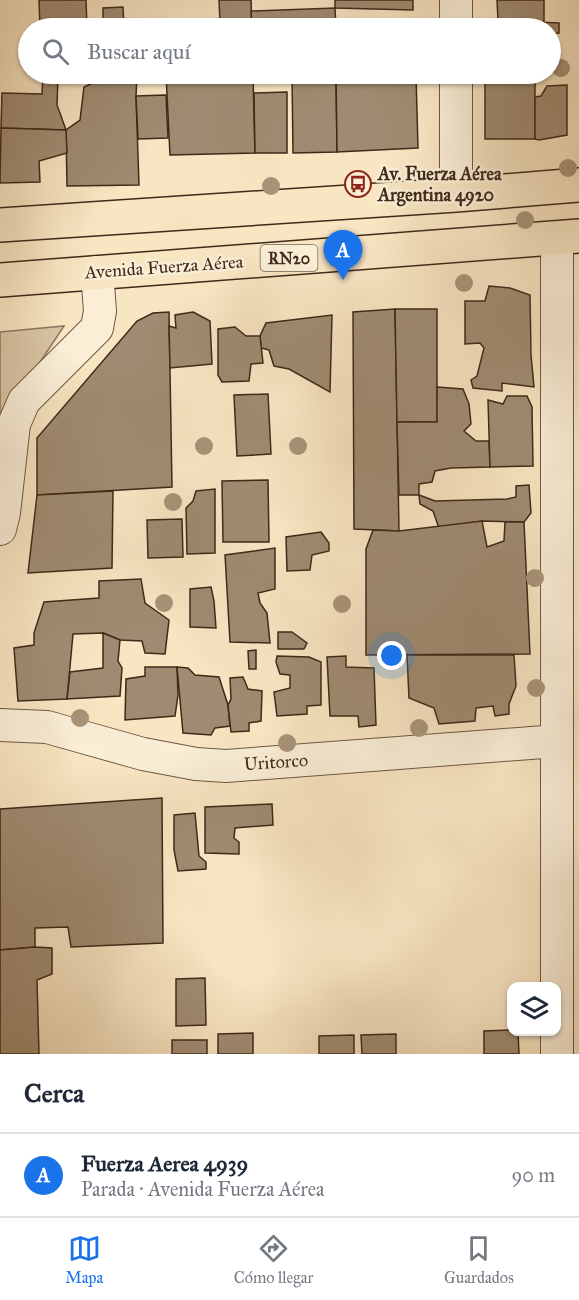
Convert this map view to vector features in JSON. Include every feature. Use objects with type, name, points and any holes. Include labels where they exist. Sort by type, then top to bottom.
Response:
[{"type":"main road","points":[[0,225],[579,185]]},
{"type":"main road","name":"Avenida Fuerza Aérea","points":[[0,280],[568,237]]},
{"type":"street","points":[[456,0],[456,18]]},
{"type":"street","points":[[456,84],[456,195]]},
{"type":"street","points":[[557,1054],[556,741],[568,646],[568,237]]},
{"type":"street","points":[[0,529],[4,513],[14,424],[24,401],[97,328],[100,311],[97,272]]},
{"type":"street","name":"Uritorco","points":[[0,725],[47,727],[143,754],[196,764],[226,766],[556,741]]},
{"type":"shaded area","points":[[64,326],[5,415],[0,440],[0,332]]},
{"type":"building","points":[[39,0],[86,0],[87,18],[40,18]]},
{"type":"building","points":[[219,0],[251,0],[252,18],[220,18]]},
{"type":"building","points":[[335,0],[413,0],[413,10],[335,8]]},
{"type":"building","points":[[497,0],[544,0],[544,18],[498,18]]},
{"type":"building","points":[[123,7],[124,18],[103,18],[103,8]]},
{"type":"building","points":[[335,8],[336,18],[251,18],[251,11]]},
{"type":"building","points":[[43,84],[58,84],[57,105],[66,130],[1,128],[2,93],[42,94]]},
{"type":"building","points":[[90,84],[137,84],[139,185],[67,186],[66,130],[80,120],[84,87]]},
{"type":"building","points":[[166,84],[253,84],[255,153],[170,155]]},
{"type":"building","points":[[292,84],[336,84],[337,152],[293,153]]},
{"type":"building","points":[[336,84],[416,84],[418,148],[337,152]]},
{"type":"building","points":[[485,84],[535,84],[535,139],[485,139]]},
{"type":"building","points":[[567,85],[567,135],[535,139],[535,97],[541,96],[547,86]]},
{"type":"building","points":[[287,92],[287,153],[255,153],[254,93]]},
{"type":"building","points":[[166,95],[168,138],[138,139],[136,96]]},
{"type":"building","points":[[1,128],[66,130],[67,153],[39,161],[40,182],[0,183]]},
{"type":"building","points":[[489,286],[510,288],[530,295],[534,387],[502,383],[502,391],[473,388],[471,380],[477,376],[484,348],[480,343],[465,344],[465,301],[485,301]]},
{"type":"building","points":[[395,309],[399,531],[354,529],[353,312]]},
{"type":"building","points":[[395,309],[437,309],[437,422],[397,422]]},
{"type":"building","points":[[169,312],[172,487],[37,495],[37,438],[137,321],[153,313]]},
{"type":"building","points":[[193,312],[210,321],[212,364],[170,368],[169,326],[176,328],[175,315]]},
{"type":"building","points":[[332,315],[330,392],[289,369],[274,366],[269,350],[261,348],[260,336],[266,323]]},
{"type":"building","points":[[235,327],[246,336],[260,336],[263,363],[251,364],[249,381],[222,382],[218,375],[218,329]]},
{"type":"building","points":[[437,387],[463,389],[469,404],[471,424],[464,431],[476,441],[489,441],[490,467],[451,468],[435,471],[432,482],[419,484],[419,495],[399,495],[397,422],[437,422]]},
{"type":"building","points":[[268,394],[271,454],[237,456],[234,395]]},
{"type":"building","points":[[507,396],[527,396],[532,407],[533,466],[490,467],[488,400],[503,404]]},
{"type":"building","points":[[268,480],[269,542],[223,542],[222,481]]},
{"type":"building","points":[[529,485],[531,513],[524,522],[482,521],[439,528],[433,511],[420,504],[419,495],[435,501],[507,499],[516,497],[516,486]]},
{"type":"building","points":[[215,489],[215,553],[187,554],[186,508],[193,501],[196,491]]},
{"type":"building","points":[[113,491],[112,568],[28,573],[37,495]]},
{"type":"building","points":[[182,519],[183,557],[148,558],[147,520]]},
{"type":"building","points":[[482,521],[487,547],[504,541],[505,522],[524,522],[530,654],[366,655],[366,549],[373,530],[399,531]]},
{"type":"building","points":[[321,532],[329,543],[329,551],[312,555],[310,570],[287,571],[286,537]]},
{"type":"building","points":[[275,548],[275,589],[258,593],[260,603],[267,613],[270,643],[230,642],[225,555]]},
{"type":"building","points":[[141,579],[145,603],[169,620],[165,654],[145,653],[142,641],[120,640],[103,633],[73,634],[67,699],[18,701],[14,648],[34,645],[34,633],[44,602],[99,598],[99,581]]},
{"type":"building","points":[[211,587],[216,628],[190,627],[190,589]]},
{"type":"building","points":[[278,632],[292,632],[307,643],[304,649],[278,649]]},
{"type":"building","points":[[103,633],[120,640],[118,661],[122,668],[120,696],[67,699],[70,672],[103,668]]},
{"type":"building","points":[[256,650],[256,669],[249,669],[248,651]]},
{"type":"building","points":[[407,655],[514,655],[516,686],[509,704],[509,714],[495,716],[493,706],[476,708],[475,721],[439,724],[434,708],[409,698]]},
{"type":"building","points":[[277,656],[309,657],[321,662],[321,705],[307,706],[307,714],[277,716],[274,692],[290,688],[290,675],[280,674],[276,662]]},
{"type":"building","points":[[346,656],[346,667],[374,668],[376,725],[359,727],[358,716],[330,716],[327,657]]},
{"type":"building","points":[[145,667],[177,667],[178,695],[175,716],[125,720],[126,679],[145,676]]},
{"type":"building","points":[[177,667],[188,668],[195,675],[219,677],[228,705],[230,726],[215,728],[211,735],[183,733]]},
{"type":"building","points":[[243,677],[248,689],[262,691],[261,721],[249,723],[249,731],[231,732],[228,705],[231,699],[230,678]]},
{"type":"building","points":[[162,798],[163,943],[71,947],[68,927],[35,928],[35,947],[0,950],[0,809]]},
{"type":"building","points":[[272,804],[273,825],[235,828],[234,838],[239,842],[239,854],[205,853],[205,807]]},
{"type":"building","points":[[195,813],[199,856],[206,862],[206,869],[178,871],[174,850],[174,815]]},
{"type":"building","points":[[52,948],[52,974],[37,980],[39,1054],[0,1054],[0,950]]},
{"type":"building","points":[[205,978],[206,1025],[176,1026],[176,979]]},
{"type":"building","points":[[507,1030],[507,1036],[518,1036],[519,1054],[484,1054],[484,1031]]},
{"type":"building","points":[[253,1033],[253,1054],[218,1054],[218,1034]]},
{"type":"building","points":[[396,1034],[396,1054],[362,1054],[361,1035]]},
{"type":"building","points":[[354,1035],[354,1054],[319,1054],[319,1036]]},
{"type":"building","points":[[172,1040],[207,1040],[207,1054],[172,1054]]},
{"type":"place","name":"Av. Fuerza Aérea Argentina 4920","points":[[358,184]]},
{"type":"place","name":"Fuerza Aerea 4939","points":[[343,280]]}]
